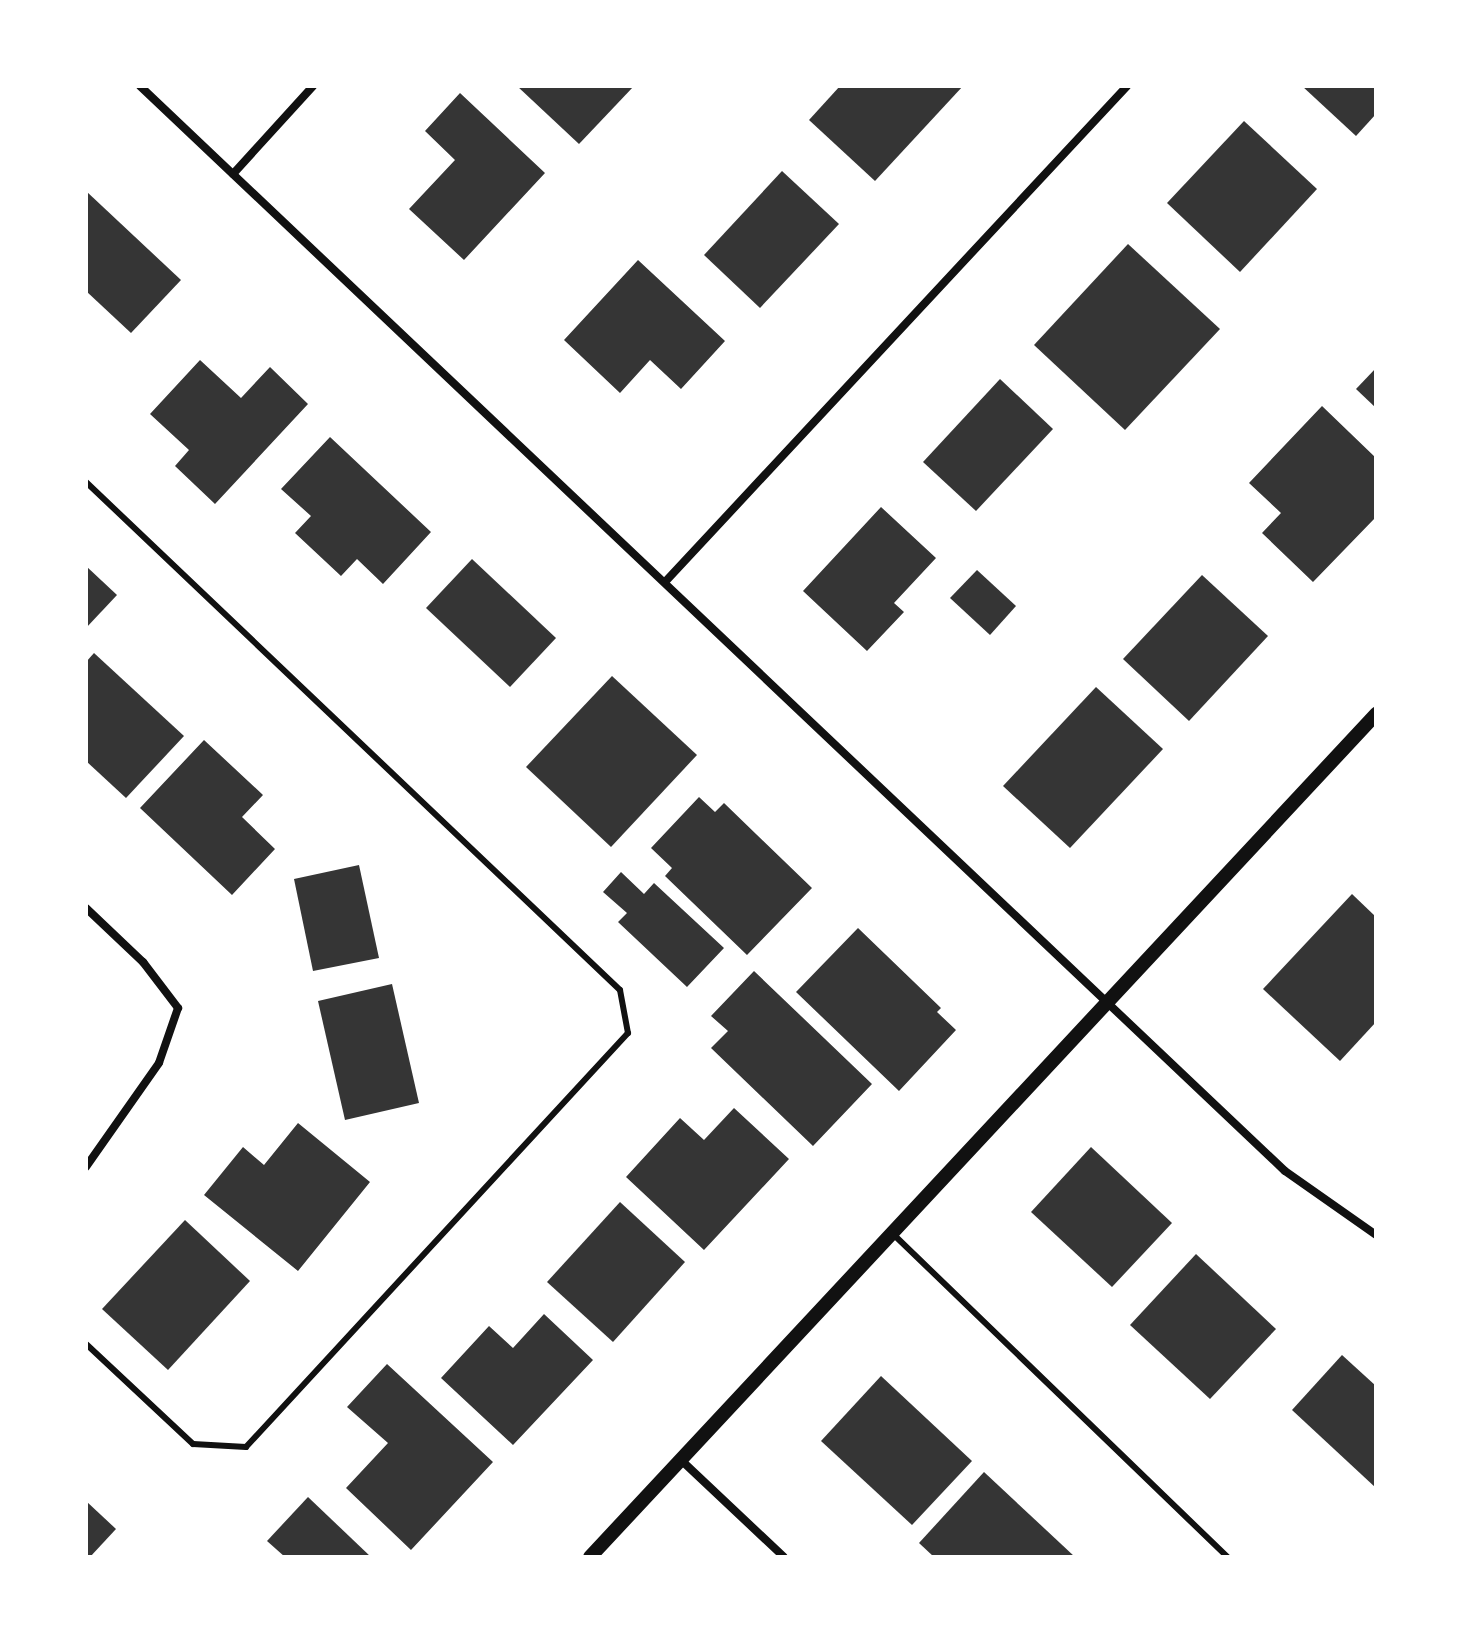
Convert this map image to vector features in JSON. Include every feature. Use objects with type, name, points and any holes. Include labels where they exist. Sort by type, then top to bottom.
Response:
[{"type":"street","points":[[140,86],[1285,1171],[1376,1235]]},
{"type":"street","points":[[233,174],[313,86]]},
{"type":"street","points":[[665,582],[1127,86]]},
{"type":"street","points":[[590,1557],[1376,714]]},
{"type":"street","points":[[86,908],[143,962],[178,1008],[159,1063],[86,1167]]},
{"type":"street","points":[[681,1460],[784,1557]]},
{"type":"lane","points":[[86,482],[620,990],[628,1033],[246,1447],[193,1444],[86,1344]]},
{"type":"lane","points":[[892,1233],[1228,1557]]},
{"type":"building","points":[[517,86],[634,86],[579,144]]},
{"type":"building","points":[[840,86],[963,86],[875,181],[809,120]]},
{"type":"building","points":[[1302,86],[1376,86],[1376,114],[1356,136]]},
{"type":"building","points":[[460,93],[545,173],[464,260],[409,209],[455,160],[425,131]]},
{"type":"building","points":[[1244,121],[1317,189],[1240,272],[1167,203]]},
{"type":"building","points":[[782,171],[839,224],[760,308],[704,255]]},
{"type":"building","points":[[86,191],[181,280],[131,333],[86,291]]},
{"type":"building","points":[[1128,244],[1220,329],[1125,430],[1034,345]]},
{"type":"building","points":[[638,260],[725,341],[681,389],[650,360],[620,393],[564,340]]},
{"type":"building","points":[[200,360],[241,398],[270,367],[308,404],[215,504],[175,466],[189,450],[150,414]]},
{"type":"building","points":[[1376,368],[1376,408],[1356,389]]},
{"type":"building","points":[[1000,379],[1053,429],[976,511],[923,462]]},
{"type":"building","points":[[1322,406],[1376,458],[1376,517],[1313,582],[1262,533],[1281,513],[1249,483]]},
{"type":"building","points":[[330,437],[431,532],[383,584],[357,559],[341,576],[295,533],[311,516],[281,489]]},
{"type":"building","points":[[881,507],[936,558],[894,603],[904,612],[867,651],[803,591]]},
{"type":"building","points":[[472,559],[556,638],[510,687],[426,608]]},
{"type":"building","points":[[86,566],[117,595],[86,628]]},
{"type":"building","points":[[977,570],[1016,606],[990,635],[950,598]]},
{"type":"building","points":[[1202,575],[1268,636],[1189,721],[1123,659]]},
{"type":"building","points":[[94,653],[184,736],[126,798],[86,761],[86,662]]},
{"type":"building","points":[[612,676],[697,755],[611,847],[526,767]]},
{"type":"building","points":[[1096,687],[1163,749],[1070,848],[1003,786]]},
{"type":"building","points":[[204,740],[263,795],[242,817],[275,849],[232,895],[140,808]]},
{"type":"building","points":[[699,797],[715,812],[724,803],[812,888],[747,955],[665,876],[672,868],[651,848]]},
{"type":"building","points":[[359,865],[379,958],[313,971],[294,879]]},
{"type":"building","points":[[621,872],[644,894],[654,883],[724,948],[687,987],[618,922],[627,913],[603,892]]},
{"type":"building","points":[[1352,894],[1376,917],[1376,1022],[1340,1061],[1263,989]]},
{"type":"building","points":[[858,928],[941,1008],[937,1012],[956,1030],[899,1091],[796,992]]},
{"type":"building","points":[[754,971],[872,1084],[813,1146],[711,1048],[728,1031],[711,1016]]},
{"type":"building","points":[[392,984],[419,1103],[345,1120],[318,1001]]},
{"type":"building","points":[[734,1108],[789,1159],[704,1250],[626,1177],[680,1118],[704,1140]]},
{"type":"building","points":[[298,1123],[370,1182],[298,1271],[204,1195],[243,1147],[264,1165]]},
{"type":"building","points":[[1091,1147],[1172,1223],[1112,1287],[1031,1212]]},
{"type":"building","points":[[620,1202],[685,1262],[613,1342],[547,1282]]},
{"type":"building","points":[[185,1220],[250,1281],[168,1370],[102,1309]]},
{"type":"building","points":[[1196,1254],[1276,1329],[1210,1399],[1130,1325]]},
{"type":"building","points":[[544,1314],[593,1360],[513,1445],[441,1378],[489,1326],[513,1348]]},
{"type":"building","points":[[1342,1355],[1376,1386],[1376,1488],[1292,1410]]},
{"type":"building","points":[[387,1364],[493,1462],[411,1550],[346,1488],[388,1443],[347,1407]]},
{"type":"building","points":[[881,1376],[972,1461],[912,1525],[821,1441]]},
{"type":"building","points":[[984,1472],[1075,1557],[934,1557],[919,1543]]},
{"type":"building","points":[[308,1497],[371,1557],[285,1557],[267,1541]]},
{"type":"building","points":[[86,1501],[116,1529],[90,1557],[86,1557]]}]
